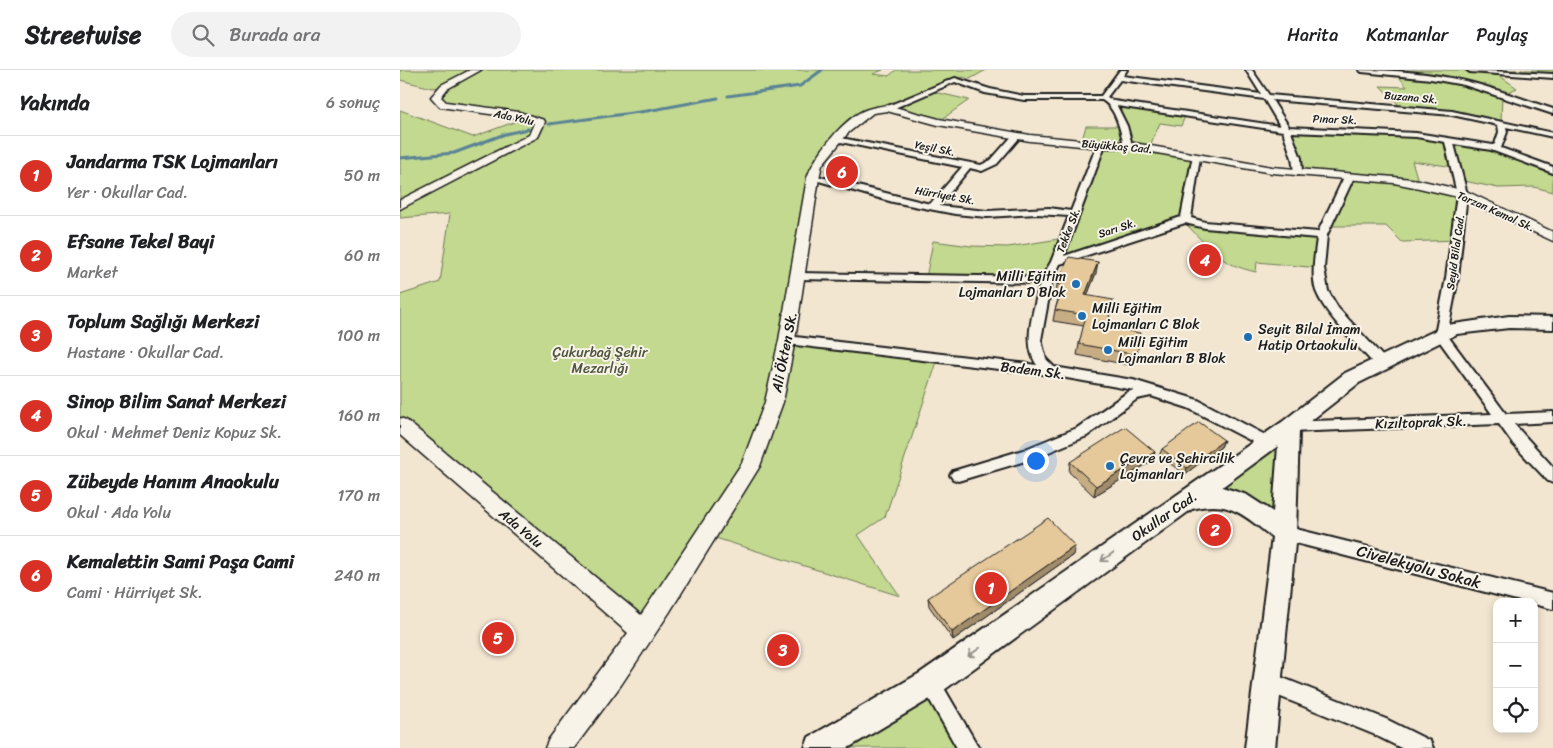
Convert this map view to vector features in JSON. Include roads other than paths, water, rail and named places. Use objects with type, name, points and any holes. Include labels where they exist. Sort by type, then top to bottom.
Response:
[{"type":"main road","name":"Okullar Cad.","points":[[820,748],[930,683],[1289,427],[1352,378],[1453,330],[1509,322],[1553,323]]},
{"type":"main road","points":[[1260,748],[1284,533],[1289,427]]},
{"type":"main road","points":[[1186,501],[1209,495],[1230,499],[1256,512],[1284,533]]},
{"type":"street","name":"Ada Yolu","points":[[400,205],[533,137],[540,122],[519,115],[442,105],[436,97],[444,87],[477,70]]},
{"type":"street","points":[[887,108],[955,80],[988,91],[1024,98],[1103,98],[1124,70]]},
{"type":"street","points":[[1249,70],[1264,97],[1287,129],[1298,161],[1298,172]]},
{"type":"street","points":[[1362,70],[1451,80],[1553,110]]},
{"type":"street","points":[[1470,70],[1553,76]]},
{"type":"street","name":"Buzana Sk.","points":[[1118,78],[1264,97],[1452,113],[1501,122],[1553,135]]},
{"type":"street","name":"Pınar Sk.","points":[[1103,98],[1112,102],[1287,129],[1385,132],[1449,140],[1493,148],[1553,170]]},
{"type":"street","points":[[1112,102],[1123,126],[1128,145]]},
{"type":"street","name":"Büyükkaş Cad.","points":[[887,108],[938,122],[1017,136],[1101,145],[1128,145],[1298,172],[1349,177]]},
{"type":"street","name":"Ali Ökten Sk.","points":[[558,748],[661,605],[751,466],[774,402],[787,340],[813,178],[817,164],[836,139],[860,117],[870,111],[887,108]]},
{"type":"street","points":[[1493,148],[1499,146],[1502,139],[1501,122]]},
{"type":"street","name":"Yeşil Sk.","points":[[836,139],[982,168],[990,165],[1017,136]]},
{"type":"street","name":"Seyid Bilal Cad.","points":[[1441,335],[1452,278],[1462,194],[1449,140]]},
{"type":"street","name":"Tekke Sk.","points":[[1050,371],[1040,361],[1035,340],[1046,280],[1056,262],[1101,145]]},
{"type":"street","points":[[1196,157],[1186,219],[1193,223],[1205,225],[1322,235]]},
{"type":"street","points":[[933,207],[967,166]]},
{"type":"street","points":[[1349,177],[1322,235],[1319,268],[1322,291],[1332,310],[1381,363]]},
{"type":"street","name":"Tarzan Kemal Sk.","points":[[1349,177],[1394,180],[1462,194],[1529,224],[1553,237]]},
{"type":"street","name":"Hürriyet Sk.","points":[[813,178],[933,207],[976,213],[1048,210],[1074,214]]},
{"type":"street","name":"Sarı Sk.","points":[[1056,262],[1186,219]]},
{"type":"street","points":[[797,276],[1046,280]]},
{"type":"street","points":[[1441,335],[1519,441],[1553,477]]},
{"type":"street","name":"Badem Sk.","points":[[787,340],[954,362],[1050,371],[1154,390],[1193,404],[1268,442]]},
{"type":"street","points":[[958,475],[1027,456],[1082,432],[1133,395],[1154,390]]},
{"type":"street","name":"Kızıltoprak Sk.","points":[[1289,427],[1553,417]]},
{"type":"street","name":"Ada Yolu","points":[[400,425],[643,631]]},
{"type":"street","name":"Civelekyolu Sokak","points":[[1284,533],[1369,553],[1553,602]]},
{"type":"street","points":[[1268,682],[1379,726],[1423,748]]},
{"type":"street","points":[[930,683],[969,748]]},
{"type":"waterway","points":[[728,96],[800,86],[822,70]]},
{"type":"waterway","points":[[549,124],[647,111],[718,98]]},
{"type":"waterway","points":[[400,158],[454,153],[505,134],[528,129]]},
{"type":"place","name":"Kemalettin Sami Paşa Cami","points":[[842,172]]},
{"type":"place","name":"Sinop Bilim Sanat Merkezi","points":[[1205,260]]},
{"type":"place","name":"Milli Eğitim Lojmanları D Blok","points":[[1076,284]]},
{"type":"place","name":"Milli Eğitim Lojmanları C Blok","points":[[1082,316]]},
{"type":"place","name":"Seyit Bilal İmam Hatip Ortaokulu","points":[[1248,337]]},
{"type":"place","name":"Milli Eğitim Lojmanları B Blok","points":[[1108,350]]},
{"type":"place","name":"Çevre ve Şehircilik Lojmanları","points":[[1110,466]]},
{"type":"place","name":"Efsane Tekel Bayi","points":[[1215,530]]},
{"type":"place","name":"Jandarma TSK Lojmanları","points":[[991,588]]},
{"type":"place","name":"Zübeyde Hanım Anaokulu","points":[[498,638]]},
{"type":"place","name":"Toplum Sağlığı Merkezi","points":[[783,650]]},
{"type":"park label","name":"Çukurbağ Şehir Mezarlığı","points":[[600,360]]}]
